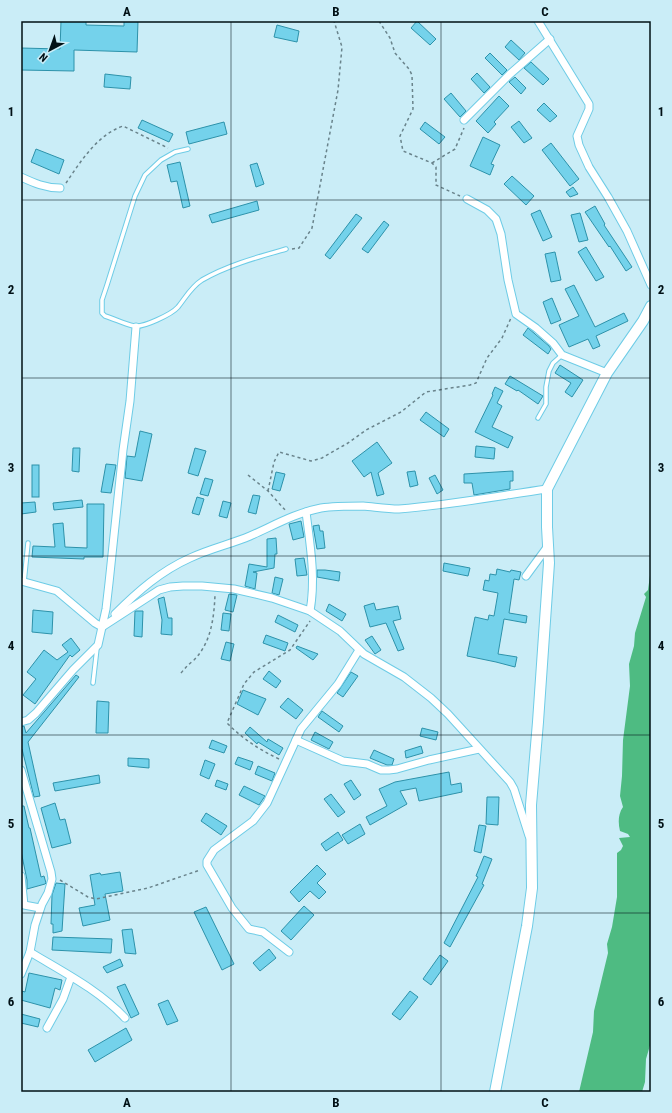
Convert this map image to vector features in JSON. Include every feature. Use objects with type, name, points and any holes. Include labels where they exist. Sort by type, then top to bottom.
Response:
[{"type":"main road","points":[[495,1092],[532,888],[531,805],[549,563],[547,489],[607,373],[643,322],[651,306]]},
{"type":"street","points":[[538,21],[589,104],[589,109],[577,136],[582,153],[588,168],[608,197],[627,231],[651,285]]},
{"type":"street","points":[[464,120],[510,74],[550,39]]},
{"type":"street","points":[[21,177],[38,185],[60,188]]},
{"type":"street","points":[[467,199],[486,210],[496,219],[501,234],[508,280],[516,314],[536,328],[553,343],[562,355],[607,373]]},
{"type":"street","points":[[21,722],[28,720],[36,713],[73,670],[98,644],[108,590],[123,450],[130,402],[136,327]]},
{"type":"street","points":[[102,627],[134,596],[164,572],[191,557],[248,537],[306,512],[332,506],[362,506],[397,509],[408,508],[471,501],[547,489]]},
{"type":"street","points":[[306,512],[312,558],[312,612]]},
{"type":"street","points":[[526,576],[548,546]]},
{"type":"street","points":[[22,582],[57,591],[95,623],[102,627]]},
{"type":"street","points":[[102,627],[159,590],[183,586],[215,587],[234,590],[272,598],[312,612],[340,631],[359,650],[372,660],[414,684],[448,714],[510,782],[514,789],[531,842]]},
{"type":"street","points":[[289,952],[263,932],[249,929],[232,908],[207,865],[207,861],[214,850],[253,821],[268,803],[302,729],[338,684],[359,650]]},
{"type":"street","points":[[296,740],[337,759],[367,764],[381,770],[397,769],[429,760],[480,749]]},
{"type":"street","points":[[21,770],[52,875],[48,893],[40,908],[35,925],[30,952],[21,974]]},
{"type":"street","points":[[21,876],[24,905],[40,908]]},
{"type":"street","points":[[30,952],[104,999],[116,1008],[125,1018]]},
{"type":"street","points":[[47,1028],[63,999],[71,977]]},
{"type":"lane","points":[[188,149],[175,152],[161,160],[145,175],[135,196],[102,300],[102,313],[105,316],[136,327],[157,320],[171,313],[178,307],[192,288],[201,280],[249,260],[286,249]]},
{"type":"lane","points":[[538,418],[546,404],[546,387],[549,371],[562,355]]},
{"type":"lane","points":[[22,582],[28,543]]},
{"type":"lane","points":[[93,683],[98,644]]},
{"type":"path","points":[[286,249],[299,248],[312,228],[338,90],[342,47],[334,21]]},
{"type":"path","points":[[380,21],[390,38],[395,53],[409,68],[412,75],[413,109],[400,136],[403,151],[432,163],[436,167],[436,185],[467,199]]},
{"type":"path","points":[[432,163],[455,149],[466,123],[464,120]]},
{"type":"path","points":[[60,188],[64,185],[92,148],[113,130],[123,126],[175,152]]},
{"type":"path","points":[[268,491],[274,462],[279,452],[311,461],[322,458],[348,443],[366,430],[402,412],[426,392],[476,383],[487,358],[502,338],[512,316],[516,314]]},
{"type":"path","points":[[248,475],[268,491],[292,517]]},
{"type":"path","points":[[181,673],[194,659],[206,640],[214,618],[215,587]]},
{"type":"path","points":[[286,763],[261,751],[245,740],[227,723],[244,684],[254,672],[290,650],[302,635],[312,612]]},
{"type":"path","points":[[52,875],[88,897],[96,899],[148,888],[200,870],[207,861]]},
{"type":"shaded area","points":[[651,568],[651,1042],[646,1059],[645,1082],[642,1092],[579,1092],[593,1032],[594,1011],[608,953],[607,944],[612,927],[617,897],[617,853],[623,846],[619,838],[630,837],[628,834],[620,831],[619,825],[619,816],[623,807],[620,796],[623,740],[630,686],[629,664],[634,646],[635,633],[646,597],[644,594],[648,590]]},
{"type":"building","points":[[61,21],[86,21],[86,25],[124,26],[124,21],[138,21],[137,52],[74,50],[74,71],[21,70],[21,48],[60,49]]},
{"type":"building","points":[[417,21],[436,39],[430,45],[411,28]]},
{"type":"building","points":[[277,25],[299,31],[297,42],[274,37]]},
{"type":"building","points":[[511,40],[525,53],[519,60],[505,47]]},
{"type":"building","points":[[490,53],[507,70],[502,75],[485,58]]},
{"type":"building","points":[[531,62],[549,79],[543,85],[524,68]]},
{"type":"building","points":[[477,73],[490,87],[484,93],[471,79]]},
{"type":"building","points":[[105,74],[131,77],[130,89],[104,87]]},
{"type":"building","points":[[515,77],[526,88],[521,94],[509,82]]},
{"type":"building","points":[[451,93],[466,111],[460,117],[444,99]]},
{"type":"building","points":[[499,96],[509,106],[494,122],[496,124],[488,133],[476,121]]},
{"type":"building","points":[[544,103],[557,116],[550,122],[537,110]]},
{"type":"building","points":[[142,120],[173,134],[169,142],[138,128]]},
{"type":"building","points":[[519,121],[532,138],[524,143],[511,127]]},
{"type":"building","points":[[224,122],[227,134],[189,144],[186,132]]},
{"type":"building","points":[[425,122],[445,137],[439,144],[420,129]]},
{"type":"building","points":[[483,137],[500,145],[491,164],[494,165],[490,175],[470,166]]},
{"type":"building","points":[[551,143],[579,179],[570,186],[542,150]]},
{"type":"building","points":[[36,149],[64,160],[59,174],[31,162]]},
{"type":"building","points":[[180,162],[190,206],[183,208],[177,181],[171,182],[167,165]]},
{"type":"building","points":[[257,163],[264,184],[256,187],[250,165]]},
{"type":"building","points":[[512,176],[534,196],[526,205],[504,184]]},
{"type":"building","points":[[573,187],[578,194],[570,197],[566,192]]},
{"type":"building","points":[[257,201],[259,210],[212,223],[209,215]]},
{"type":"building","points":[[595,206],[605,224],[604,225],[632,267],[626,271],[585,212]]},
{"type":"building","points":[[540,210],[552,237],[543,241],[531,214]]},
{"type":"building","points":[[580,213],[588,240],[579,242],[571,215]]},
{"type":"building","points":[[356,214],[362,218],[330,259],[325,255]]},
{"type":"building","points":[[384,221],[389,225],[368,253],[362,249]]},
{"type":"building","points":[[586,247],[604,277],[596,281],[578,252]]},
{"type":"building","points":[[555,252],[561,280],[551,282],[545,254]]},
{"type":"building","points":[[574,285],[595,327],[624,313],[628,321],[596,336],[600,346],[593,349],[588,339],[569,347],[559,325],[579,316],[565,289]]},
{"type":"building","points":[[552,298],[561,320],[551,324],[543,302]]},
{"type":"building","points":[[528,328],[549,346],[551,349],[548,354],[523,335]]},
{"type":"building","points":[[560,365],[583,380],[572,397],[565,392],[571,383],[555,373]]},
{"type":"building","points":[[510,376],[543,396],[538,404],[518,390],[517,391],[505,384]]},
{"type":"building","points":[[495,387],[503,391],[497,403],[502,406],[492,427],[513,437],[508,448],[475,432],[493,395],[492,394]]},
{"type":"building","points":[[426,412],[449,429],[444,437],[420,420]]},
{"type":"building","points":[[140,431],[152,434],[142,481],[125,478],[127,456],[135,457]]},
{"type":"building","points":[[377,442],[392,463],[378,473],[384,494],[377,496],[371,472],[364,477],[352,461]]},
{"type":"building","points":[[476,446],[495,448],[494,459],[475,457]]},
{"type":"building","points":[[73,448],[80,448],[79,472],[72,471]]},
{"type":"building","points":[[195,448],[206,451],[198,476],[188,473]]},
{"type":"building","points":[[106,464],[116,465],[111,493],[101,492]]},
{"type":"building","points":[[32,465],[39,465],[39,497],[32,497]]},
{"type":"building","points":[[415,471],[418,485],[410,487],[407,472]]},
{"type":"building","points":[[513,471],[513,481],[510,481],[510,489],[474,495],[472,483],[464,483],[464,474]]},
{"type":"building","points":[[276,472],[285,474],[280,491],[272,489]]},
{"type":"building","points":[[435,475],[443,490],[437,494],[429,478]]},
{"type":"building","points":[[205,478],[213,480],[208,496],[200,494]]},
{"type":"building","points":[[253,495],[260,496],[256,514],[248,512]]},
{"type":"building","points":[[197,497],[204,499],[199,515],[192,513]]},
{"type":"building","points":[[82,500],[83,507],[54,510],[53,503]]},
{"type":"building","points":[[223,501],[231,503],[227,518],[219,516]]},
{"type":"building","points":[[35,502],[36,512],[21,514],[21,503]]},
{"type":"building","points":[[87,504],[104,504],[103,557],[84,557],[84,559],[32,557],[33,546],[55,547],[53,524],[63,523],[65,547],[87,548]]},
{"type":"building","points":[[301,521],[304,537],[293,540],[289,524]]},
{"type":"building","points":[[319,525],[320,531],[323,531],[325,548],[317,549],[313,526]]},
{"type":"building","points":[[276,538],[277,554],[275,554],[274,568],[253,572],[257,573],[255,589],[245,586],[249,564],[267,567],[267,539]]},
{"type":"building","points":[[304,558],[307,575],[297,576],[295,559]]},
{"type":"building","points":[[444,563],[470,568],[468,576],[443,571]]},
{"type":"building","points":[[497,569],[510,572],[511,570],[521,572],[519,580],[514,579],[509,613],[527,616],[526,623],[504,619],[498,654],[517,657],[515,667],[467,656],[475,617],[488,620],[489,615],[494,616],[498,593],[483,590],[485,580],[489,581],[490,574],[496,575]]},
{"type":"building","points":[[317,570],[340,572],[339,581],[317,577]]},
{"type":"building","points":[[275,577],[283,579],[279,595],[272,593]]},
{"type":"building","points":[[229,594],[237,595],[233,612],[225,610]]},
{"type":"building","points":[[164,597],[168,618],[172,618],[172,635],[161,634],[162,620],[158,599]]},
{"type":"building","points":[[374,603],[376,610],[398,606],[401,619],[393,621],[404,649],[398,651],[386,623],[370,627],[364,606]]},
{"type":"building","points":[[329,604],[346,614],[342,621],[326,611]]},
{"type":"building","points":[[33,610],[53,612],[52,634],[32,632]]},
{"type":"building","points":[[135,611],[143,611],[142,637],[134,636]]},
{"type":"building","points":[[223,613],[231,614],[229,631],[221,630]]},
{"type":"building","points":[[278,615],[298,625],[295,632],[275,622]]},
{"type":"building","points":[[266,635],[288,643],[285,651],[263,643]]},
{"type":"building","points":[[372,636],[381,650],[375,654],[365,640]]},
{"type":"building","points":[[71,638],[80,650],[72,657],[70,655],[35,704],[23,695],[36,679],[27,672],[44,650],[57,660],[68,652],[62,645]]},
{"type":"building","points":[[226,642],[234,644],[230,661],[221,659]]},
{"type":"building","points":[[297,646],[318,654],[313,660],[296,648]]},
{"type":"building","points":[[269,671],[281,681],[276,688],[263,679]]},
{"type":"building","points":[[351,672],[358,676],[343,697],[337,693]]},
{"type":"building","points":[[76,675],[79,677],[28,742],[40,796],[34,797],[22,749],[21,750],[21,727],[24,726],[26,733]]},
{"type":"building","points":[[243,690],[266,699],[258,715],[237,704]]},
{"type":"building","points":[[288,698],[303,710],[296,719],[280,707]]},
{"type":"building","points":[[97,701],[109,702],[108,733],[96,733]]},
{"type":"building","points":[[322,711],[343,726],[339,732],[318,717]]},
{"type":"building","points":[[250,727],[267,742],[268,739],[283,748],[279,755],[258,742],[257,744],[245,733]]},
{"type":"building","points":[[422,728],[438,732],[436,740],[420,736]]},
{"type":"building","points":[[315,732],[333,742],[329,749],[311,740]]},
{"type":"building","points":[[212,740],[227,746],[224,753],[209,748]]},
{"type":"building","points":[[421,746],[423,753],[406,758],[405,751]]},
{"type":"building","points":[[374,750],[394,759],[392,765],[387,765],[370,758]]},
{"type":"building","points":[[238,757],[253,762],[250,770],[235,764]]},
{"type":"building","points":[[128,758],[149,759],[149,768],[128,766]]},
{"type":"building","points":[[205,760],[215,764],[209,779],[200,775]]},
{"type":"building","points":[[258,766],[275,773],[272,781],[255,774]]},
{"type":"building","points":[[449,772],[451,785],[461,783],[462,792],[419,801],[416,788],[400,791],[407,804],[370,825],[366,817],[387,806],[379,789],[395,782]]},
{"type":"building","points":[[99,775],[100,783],[55,791],[53,783]]},
{"type":"building","points":[[217,780],[228,784],[226,790],[215,786]]},
{"type":"building","points":[[351,780],[361,795],[354,800],[344,784]]},
{"type":"building","points":[[244,786],[265,796],[259,805],[239,795]]},
{"type":"building","points":[[331,794],[345,812],[338,817],[324,799]]},
{"type":"building","points":[[487,797],[499,797],[498,825],[486,824]]},
{"type":"building","points":[[55,803],[60,820],[65,819],[71,843],[52,848],[41,808]]},
{"type":"building","points":[[21,806],[24,806],[41,877],[44,876],[46,883],[27,889],[27,880],[21,851]]},
{"type":"building","points":[[206,813],[227,826],[221,835],[201,821]]},
{"type":"building","points":[[360,824],[365,834],[348,844],[342,835]]},
{"type":"building","points":[[479,825],[486,826],[481,853],[474,851]]},
{"type":"building","points":[[338,832],[343,840],[326,851],[321,844]]},
{"type":"building","points":[[484,856],[492,859],[482,884],[484,885],[450,947],[444,943],[478,877],[476,876]]},
{"type":"building","points":[[317,865],[326,874],[317,883],[326,892],[319,899],[310,891],[299,902],[290,892]]},
{"type":"building","points":[[120,872],[123,891],[105,894],[110,920],[83,926],[79,908],[95,905],[90,875]]},
{"type":"building","points":[[56,883],[65,884],[62,931],[53,933],[53,924],[51,924],[52,895]]},
{"type":"building","points":[[304,906],[314,915],[291,940],[281,931]]},
{"type":"building","points":[[206,907],[234,964],[222,970],[194,912]]},
{"type":"building","points":[[132,929],[136,954],[125,953],[122,930]]},
{"type":"building","points":[[53,937],[112,939],[111,953],[52,950]]},
{"type":"building","points":[[269,949],[276,958],[260,971],[253,963]]},
{"type":"building","points":[[440,955],[448,961],[431,985],[423,979]]},
{"type":"building","points":[[120,959],[123,966],[107,973],[103,967]]},
{"type":"building","points":[[29,973],[62,980],[60,990],[55,988],[50,1008],[21,1000],[22,991],[25,992]]},
{"type":"building","points":[[125,984],[139,1014],[131,1018],[117,987]]},
{"type":"building","points":[[410,991],[418,997],[400,1020],[392,1014]]},
{"type":"building","points":[[168,1000],[178,1021],[167,1025],[158,1004]]},
{"type":"building","points":[[21,1014],[40,1019],[38,1027],[21,1023]]},
{"type":"building","points":[[126,1028],[132,1040],[95,1062],[88,1050]]}]
